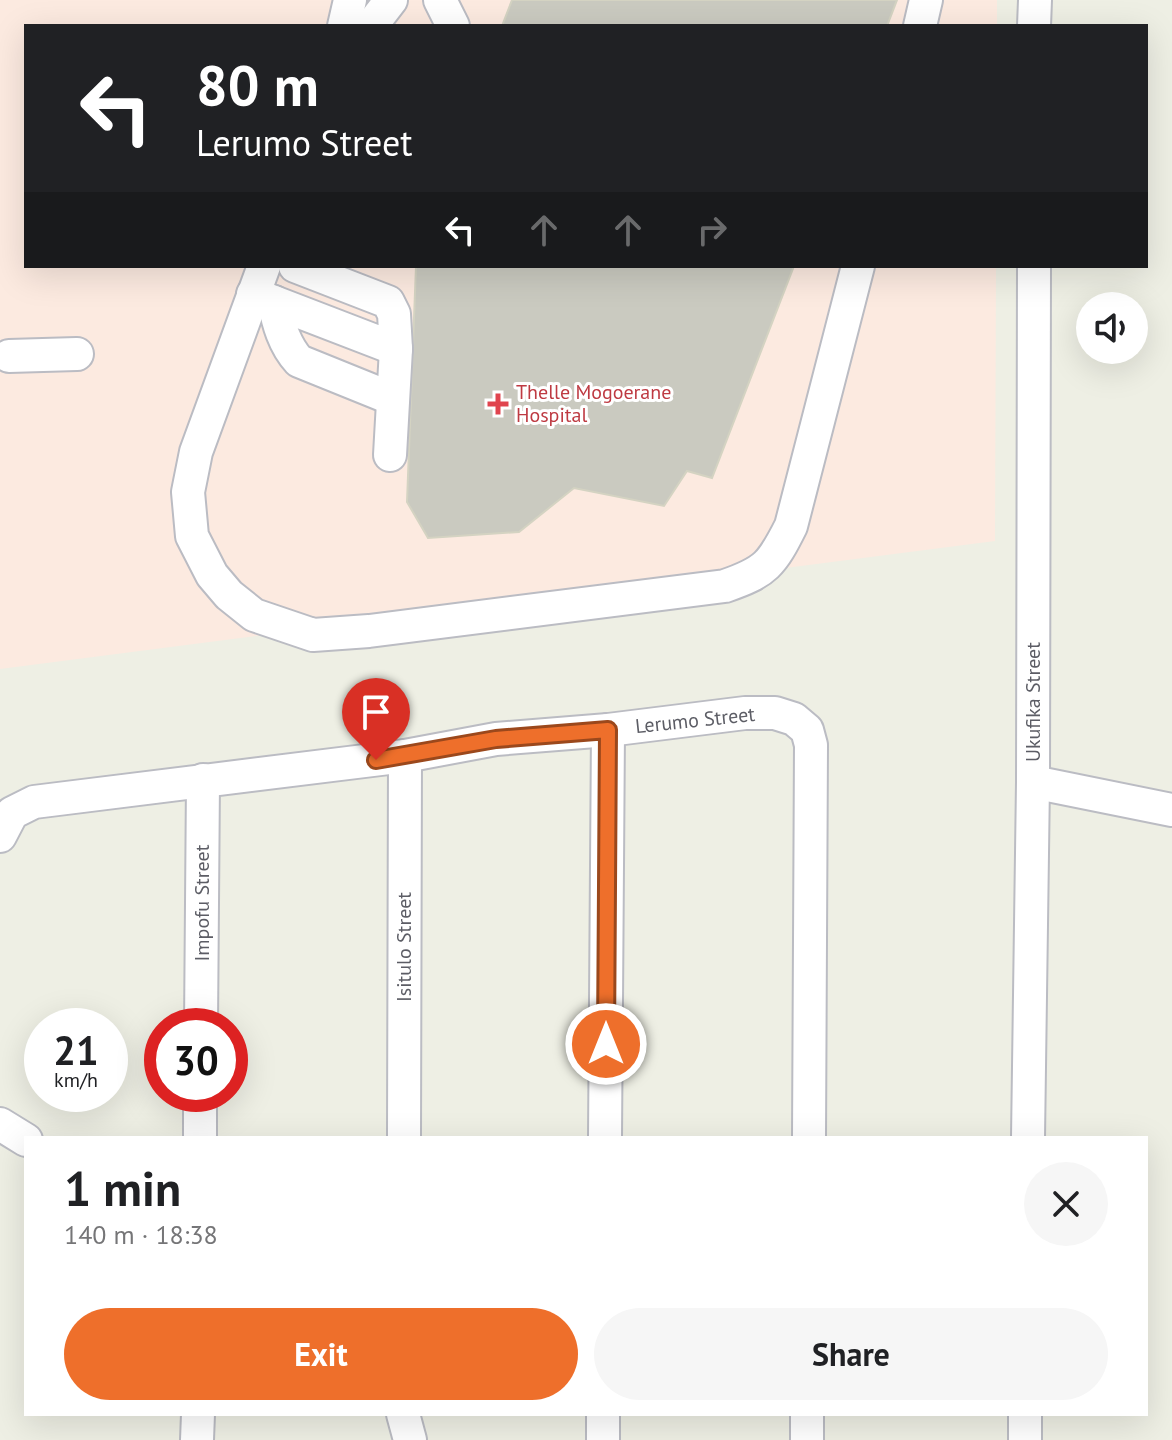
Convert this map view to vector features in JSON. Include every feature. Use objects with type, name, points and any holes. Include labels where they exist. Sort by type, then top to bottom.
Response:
[{"type":"street","points":[[344,24],[350,0]]},
{"type":"street","points":[[373,24],[391,0]]},
{"type":"street","points":[[440,0],[452,24]]},
{"type":"street","points":[[920,24],[926,0]]},
{"type":"street","points":[[1034,24],[1035,0]]},
{"type":"street","points":[[300,268],[388,302],[394,314],[396,349],[390,455]]},
{"type":"street","points":[[264,287],[196,452],[188,492],[192,536],[212,575],[229,595],[254,615],[313,635],[369,631],[725,586],[753,576],[775,557],[791,526],[857,268]]},
{"type":"street","name":"Ukufika Street","points":[[1028,1136],[1033,782],[1034,268]]},
{"type":"street","points":[[264,287],[396,349]]},
{"type":"street","points":[[264,287],[279,326],[299,361],[393,399]]},
{"type":"street","points":[[9,356],[77,354]]},
{"type":"street","name":"Lerumo Street","points":[[0,836],[12,813],[34,802],[405,756],[496,739],[608,730],[745,713],[775,713],[794,719],[807,730],[811,745],[809,1136]]},
{"type":"street","points":[[605,1136],[608,730]]},
{"type":"street","name":"Isitulo Street","points":[[404,1136],[405,756]]},
{"type":"street","name":"Impofu Street","points":[[201,1008],[203,780]]},
{"type":"street","points":[[1033,782],[1172,810]]},
{"type":"street","points":[[200,1112],[200,1136]]},
{"type":"street","points":[[0,1124],[24,1139]]},
{"type":"street","points":[[404,1416],[410,1440]]},
{"type":"street","points":[[603,1416],[603,1440]]},
{"type":"street","points":[[807,1416],[807,1440]]},
{"type":"street","points":[[1025,1416],[1025,1440]]},
{"type":"shaded area","name":"Thelle Mogoerane Hospital","points":[[0,0],[997,0],[997,24],[24,24],[24,268],[996,268],[995,541],[0,669]]},
{"type":"building","points":[[512,0],[897,0],[888,24],[503,24]]},
{"type":"building","points":[[416,268],[793,268],[712,478],[687,471],[664,506],[574,488],[519,532],[428,538],[407,502]]},
{"type":"place","name":"Thelle Mogoerane Hospital","points":[[498,404]]},
{"type":"route","points":[[376,760],[496,739],[608,730],[606,1044]]}]
